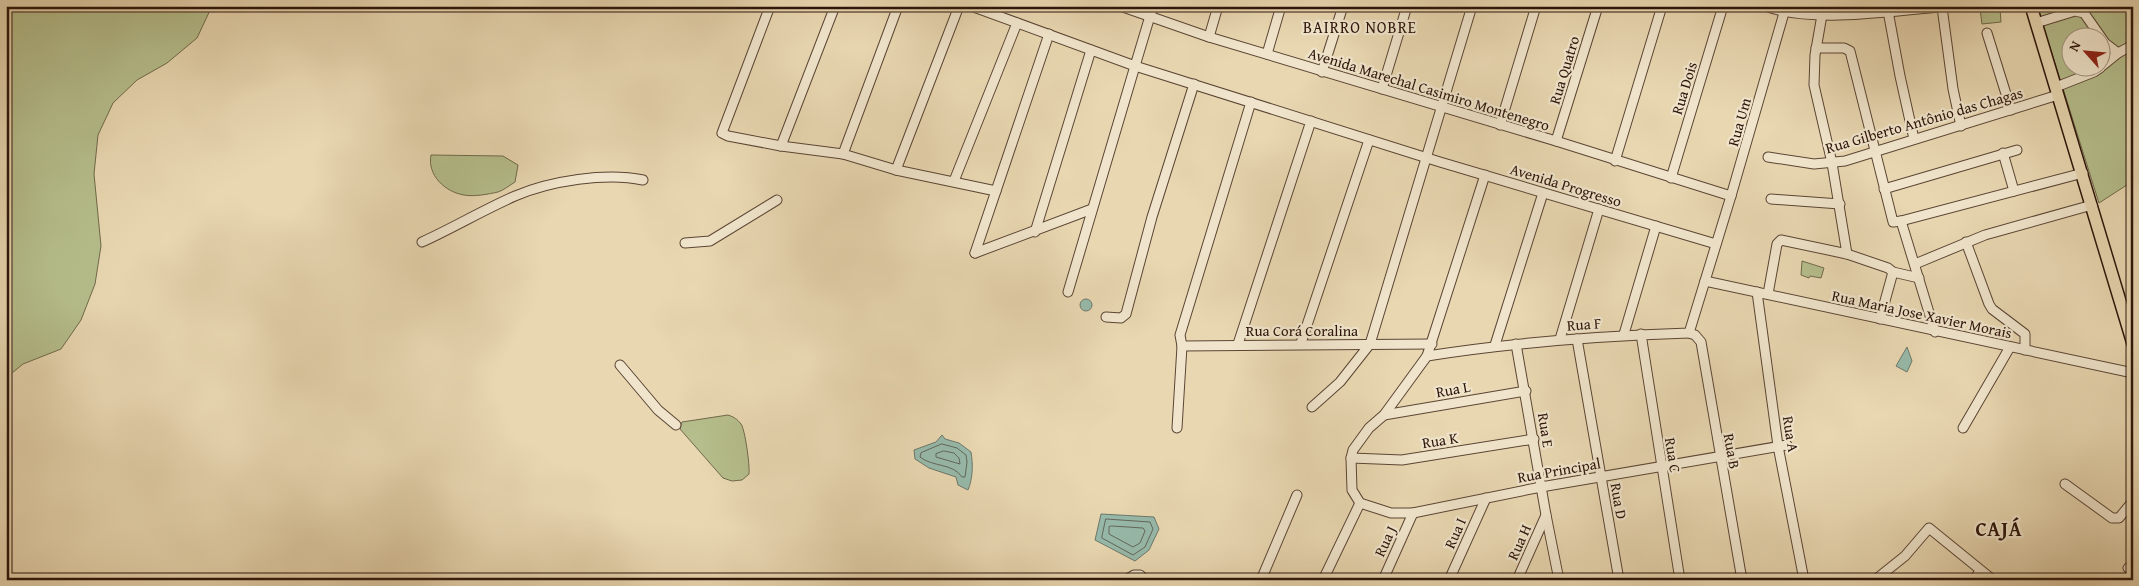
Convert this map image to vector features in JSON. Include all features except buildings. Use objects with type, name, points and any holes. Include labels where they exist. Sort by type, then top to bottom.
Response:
[{"type":"main road","points":[[2031,6],[2083,173],[2133,344]]},
{"type":"street","points":[[770,6],[722,133],[728,136],[781,146],[843,154],[896,170],[996,191]]},
{"type":"street","points":[[781,146],[835,6]]},
{"type":"street","points":[[843,154],[898,6]]},
{"type":"street","points":[[896,170],[959,6]]},
{"type":"street","name":"Avenida Progresso","points":[[972,6],[1135,66],[1425,158],[1716,244]]},
{"type":"street","name":"Avenida Marechal Casimiro Montenegro","points":[[1120,6],[1209,37],[1556,141],[1731,196]]},
{"type":"street","points":[[1068,292],[1153,6]]},
{"type":"street","points":[[1209,37],[1218,6]]},
{"type":"street","points":[[1268,54],[1281,6]]},
{"type":"street","points":[[1322,72],[1343,6]]},
{"type":"street","points":[[1382,89],[1407,6]]},
{"type":"street","points":[[1312,407],[1340,382],[1370,344],[1440,106],[1472,6]]},
{"type":"street","points":[[1500,125],[1536,6]]},
{"type":"street","name":"Rua Quatro","points":[[1556,141],[1598,6]]},
{"type":"street","points":[[1615,160],[1662,6]]},
{"type":"street","name":"Rua Dois","points":[[1671,178],[1723,6]]},
{"type":"street","points":[[1765,6],[1822,15],[1955,6]]},
{"type":"street","points":[[1942,7],[1953,88],[1961,126]]},
{"type":"street","name":"Rua Um","points":[[1705,281],[1785,10]]},
{"type":"street","points":[[1888,11],[1914,140]]},
{"type":"street","points":[[2036,23],[2074,11],[2084,13],[2105,43],[2118,53]]},
{"type":"street","points":[[1822,15],[1813,70],[1814,85],[1832,163],[1847,254]]},
{"type":"street","points":[[954,181],[1017,23]]},
{"type":"street","points":[[1987,32],[2011,110]]},
{"type":"street","points":[[1049,34],[975,254],[1092,209]]},
{"type":"street","name":"Rua Gilberto Antônio das Chagas","points":[[2112,58],[2133,45]]},
{"type":"street","points":[[1816,48],[1844,48],[1850,51],[1891,219],[1894,222],[2083,173]]},
{"type":"street","points":[[1035,232],[1091,50]]},
{"type":"street","name":"Rua Gilberto Antônio das Chagas","points":[[1768,157],[1814,164],[1832,163],[1875,152],[2011,110],[2082,78]]},
{"type":"street","points":[[1106,317],[1121,318],[1126,314],[1152,218],[1194,84]]},
{"type":"street","points":[[1177,428],[1182,346],[1180,335],[1251,102]]},
{"type":"street","points":[[1238,344],[1311,121]]},
{"type":"street","points":[[1300,344],[1369,140]]},
{"type":"street","points":[[1884,189],[2017,150]]},
{"type":"street","points":[[2004,154],[2014,191]]},
{"type":"street","points":[[1323,580],[1360,503],[1352,490],[1350,458],[1353,450],[1364,435],[1384,415],[1427,356],[1485,176]]},
{"type":"street","points":[[422,242],[516,196],[551,185],[592,178],[620,177],[643,180]]},
{"type":"street","points":[[1495,345],[1543,193]]},
{"type":"street","points":[[1771,199],[1840,204]]},
{"type":"street","points":[[685,243],[710,241],[777,200]]},
{"type":"street","points":[[1915,264],[1966,242],[2092,205]]},
{"type":"street","points":[[1560,339],[1599,209]]},
{"type":"street","points":[[1901,221],[1935,332]]},
{"type":"street","points":[[1624,334],[1656,226]]},
{"type":"street","points":[[1768,294],[1779,241],[1847,254],[1888,268],[1893,272],[1919,278]]},
{"type":"street","points":[[1966,242],[1992,310],[2025,334],[2025,350]]},
{"type":"street","points":[[1880,319],[1893,272]]},
{"type":"street","points":[[1689,333],[1705,281]]},
{"type":"street","name":"Rua Maria Jose Xavier Morais","points":[[1705,281],[1935,332],[2133,373]]},
{"type":"street","name":"Rua A","points":[[1757,292],[1804,580]]},
{"type":"street","name":"Rua F","points":[[1427,356],[1495,345],[1560,339],[1624,334],[1689,333]]},
{"type":"street","name":"Rua B","points":[[1689,333],[1700,342],[1742,580]]},
{"type":"street","name":"Rua C","points":[[1641,334],[1680,580]]},
{"type":"street","name":"Rua D","points":[[1577,339],[1619,580]]},
{"type":"street","name":"Rua Corá Coralina","points":[[1182,346],[1238,344],[1432,344]]},
{"type":"street","name":"Rua E","points":[[1516,344],[1559,580]]},
{"type":"street","points":[[1962,428],[2010,347]]},
{"type":"street","points":[[620,365],[658,410],[676,425]]},
{"type":"street","name":"Rua L","points":[[1384,415],[1526,391]]},
{"type":"street","name":"Rua K","points":[[1350,458],[1402,460],[1534,439]]},
{"type":"street","name":"Rua Principal","points":[[1360,503],[1391,512],[1413,514],[1541,487],[1783,445]]},
{"type":"street","points":[[2065,484],[2112,518],[2118,518],[2133,502]]},
{"type":"street","points":[[1261,580],[1297,495]]},
{"type":"street","name":"Rua I","points":[[1449,580],[1486,498]]},
{"type":"street","name":"Rua J","points":[[1383,580],[1413,514]]},
{"type":"street","name":"Rua H","points":[[1517,580],[1546,515]]},
{"type":"street","points":[[1875,580],[1905,556],[1929,528],[1993,580]]},
{"type":"street","points":[[1974,580],[1980,571]]},
{"type":"street","points":[[1126,580],[1134,575],[1140,576],[1145,580]]},
{"type":"green space","points":[[6,6],[212,6],[197,38],[167,63],[137,80],[113,103],[98,135],[94,174],[101,246],[95,284],[81,320],[61,349],[23,364],[6,378]]},
{"type":"green space","points":[[2037,6],[2133,6],[2133,181],[2099,203]]},
{"type":"green space","points":[[1980,9],[2000,9],[2001,22],[1982,24]]},
{"type":"green space","points":[[431,155],[503,156],[518,165],[515,182],[500,191],[490,194],[472,196],[457,193],[444,186],[435,176],[430,162]]},
{"type":"green space","points":[[1802,261],[1824,268],[1821,278],[1810,276],[1809,278],[1801,275]]},
{"type":"green space","points":[[728,415],[740,422],[743,427],[749,474],[742,480],[732,481],[723,478],[680,429],[682,422]]},
{"type":"water","points":[[1086,299],[1092,305],[1086,311],[1080,305]]},
{"type":"water","points":[[1907,347],[1912,361],[1907,372],[1896,366]]},
{"type":"water","points":[[942,435],[945,439],[959,443],[971,452],[972,471],[968,490],[958,485],[956,477],[929,468],[915,459],[914,450],[936,442]]},
{"type":"water","points":[[1101,514],[1154,517],[1159,529],[1149,550],[1135,561],[1095,540]]},
{"type":"district","name":"BAIRRO NOBRE","points":[[1360,27]]},
{"type":"district","name":"CAJÁ","points":[[1999,528]]}]
